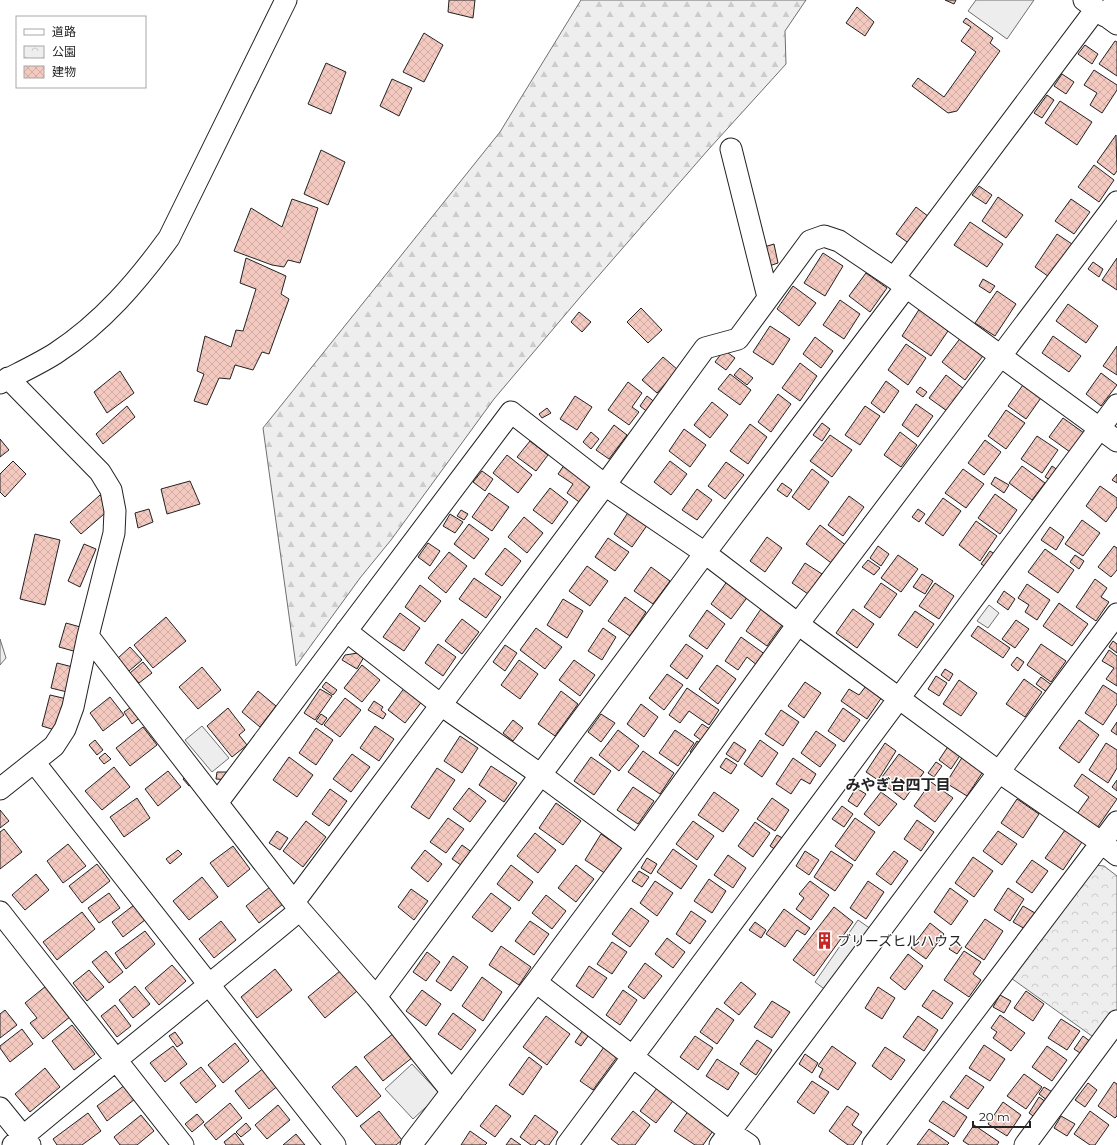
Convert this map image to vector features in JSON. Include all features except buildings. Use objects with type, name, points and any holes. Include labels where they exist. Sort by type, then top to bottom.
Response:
[{"type":"street","points":[[0,789],[54,746],[65,729],[74,707],[88,636],[114,533],[115,511],[111,490],[100,472],[4,381],[56,353],[86,331],[114,305],[144,272],[168,238],[286,0]]},
{"type":"street","points":[[376,997],[705,553],[900,282],[1104,10]]},
{"type":"street","points":[[731,149],[768,297]]},
{"type":"street","points":[[411,1145],[536,982],[798,624],[1117,202]]},
{"type":"street","points":[[0,1108],[22,1142],[116,1060],[209,985],[297,906],[441,706],[705,348],[738,339],[810,241],[824,236],[839,241],[900,282],[1117,440]]},
{"type":"street","points":[[567,1145],[634,1057],[1117,405]]},
{"type":"street","points":[[217,803],[511,412],[605,485],[705,553],[798,624],[999,772],[1109,849]]},
{"type":"street","points":[[725,1138],[1117,614]]},
{"type":"street","points":[[346,631],[441,706],[541,775],[637,846]]},
{"type":"street","points":[[88,636],[297,906],[376,997],[452,1092]]},
{"type":"street","points":[[34,762],[336,1145]]},
{"type":"street","points":[[873,1145],[1109,849],[1117,822]]},
{"type":"street","points":[[0,912],[183,1145]]},
{"type":"street","points":[[536,982],[634,1057],[725,1138],[749,1145]]},
{"type":"street","points":[[1025,1145],[1117,1021]]},
{"type":"green space","points":[[581,0],[806,0],[785,31],[786,64],[708,150],[494,399],[391,540],[360,578],[296,666],[263,428],[500,132]]},
{"type":"green space","points":[[0,639],[6,658],[0,665]]},
{"type":"green space","points":[[1093,865],[1104,866],[1117,876],[1117,1010],[1096,1039],[1011,978]]},
{"type":"shaded area","points":[[976,0],[1034,0],[1007,39],[968,11]]},
{"type":"shaded area","points":[[989,605],[999,613],[988,628],[977,621]]},
{"type":"shaded area","points":[[202,726],[229,758],[212,772],[185,740]]},
{"type":"shaded area","points":[[858,920],[871,929],[827,991],[815,982]]},
{"type":"shaded area","points":[[412,1064],[440,1094],[413,1119],[385,1089]]},
{"type":"place","name":"ブリーズヒルハウス","points":[[824,941]]},
{"type":"district","name":"みやぎ台四丁目","points":[[898,784]]}]
